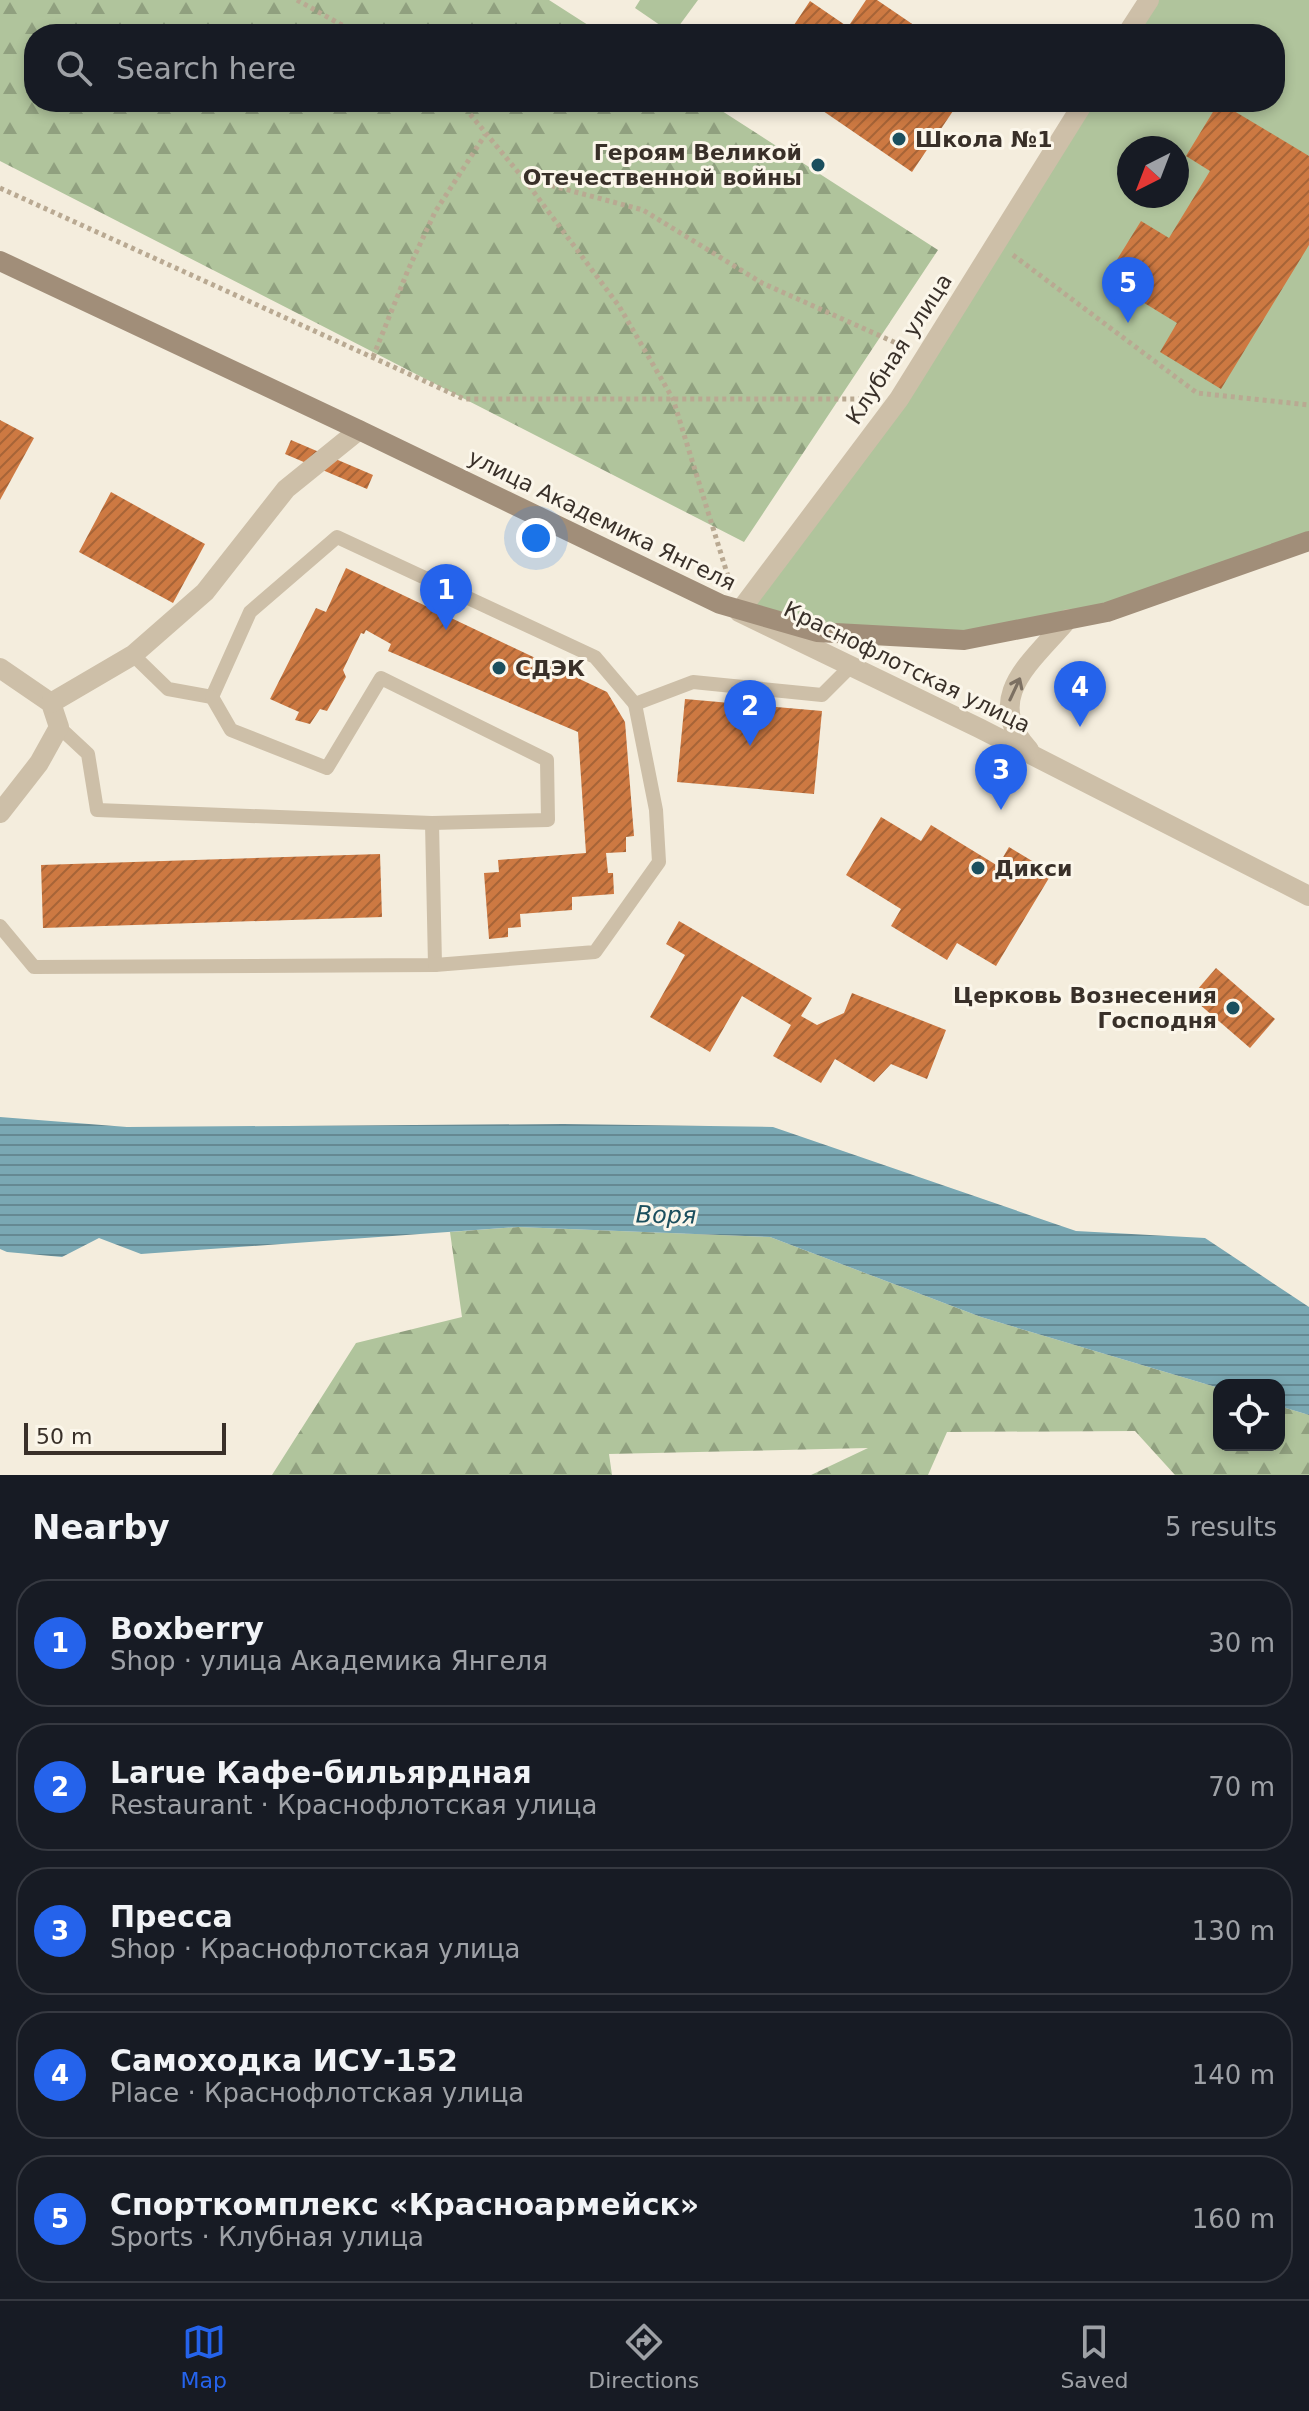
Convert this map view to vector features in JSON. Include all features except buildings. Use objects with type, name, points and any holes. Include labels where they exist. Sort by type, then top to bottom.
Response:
[{"type":"main road","name":"улица Академика Янгеля","points":[[0,261],[739,612],[817,632],[964,640],[1107,612],[1309,541]]},
{"type":"street","points":[[1133,24],[1149,0]]},
{"type":"street","name":"Клубная улица","points":[[739,612],[899,399],[1078,112]]},
{"type":"street","points":[[51,703],[133,655],[205,592],[286,489],[359,430]]},
{"type":"street","name":"Краснофлотская улица","points":[[739,612],[1034,756],[1309,896]]},
{"type":"street","points":[[1034,756],[1016,736],[1007,710],[1014,685],[1068,619]]},
{"type":"street","points":[[0,668],[51,703],[59,727],[39,763],[0,813]]},
{"type":"lane","points":[[0,926],[34,967],[435,965],[595,952],[659,862],[656,810],[635,704],[595,657],[337,537],[250,612],[212,697]]},
{"type":"lane","points":[[59,727],[88,754],[97,810],[432,823],[548,820],[547,760],[381,678],[327,768],[231,730],[212,697],[168,689],[133,655]]},
{"type":"lane","points":[[635,704],[693,682],[822,695],[851,666]]},
{"type":"lane","points":[[432,823],[435,965]]},
{"type":"path","points":[[297,0],[340,24]]},
{"type":"path","points":[[468,112],[523,178],[619,306],[673,399],[739,612]]},
{"type":"path","points":[[373,357],[435,212],[485,135]]},
{"type":"path","points":[[523,178],[643,210],[762,283],[926,356]]},
{"type":"path","points":[[0,188],[464,399],[899,399]]},
{"type":"path","points":[[996,242],[1197,393],[1309,405]]},
{"type":"green space","points":[[0,0],[549,0],[586,24],[24,24],[24,112],[724,112],[938,250],[744,542],[0,161]]},
{"type":"green space","points":[[640,0],[698,0],[680,24],[658,24],[635,8]]},
{"type":"green space","points":[[1149,0],[1309,0],[1309,539],[1107,612],[964,640],[817,632],[739,612],[899,399],[1078,112],[1285,112],[1285,24],[1133,24]]},
{"type":"green space","points":[[518,1227],[770,1237],[981,1317],[1213,1386],[1213,1451],[1285,1451],[1285,1408],[1309,1415],[1309,1475],[1175,1475],[1135,1431],[947,1432],[928,1475],[811,1475],[868,1448],[609,1454],[612,1475],[272,1475],[356,1343],[462,1317],[450,1232]]},
{"type":"water","name":"Воря","points":[[0,1117],[127,1127],[563,1124],[773,1127],[1076,1231],[1205,1238],[1309,1307],[1309,1415],[1285,1408],[1285,1379],[1213,1379],[1213,1386],[981,1317],[770,1237],[518,1227],[141,1254],[99,1238],[62,1257],[0,1249]]},
{"type":"place","name":"Школа №1","points":[[899,139]]},
{"type":"place","name":"Героям Великой Отечественной войны","points":[[818,165]]},
{"type":"place","name":"Спорткомплекс «Красноармейск»","points":[[1128,323]]},
{"type":"place","name":"Boxberry","points":[[446,630]]},
{"type":"place","name":"СДЭК","points":[[499,668]]},
{"type":"place","name":"Самоходка ИСУ-152","points":[[1080,727]]},
{"type":"place","name":"Larue Кафе-бильярдная","points":[[750,746]]},
{"type":"place","name":"Пресса","points":[[1001,810]]},
{"type":"place","name":"Дикси","points":[[978,868]]},
{"type":"place","name":"Церковь Вознесения Господня","points":[[1233,1008]]}]
